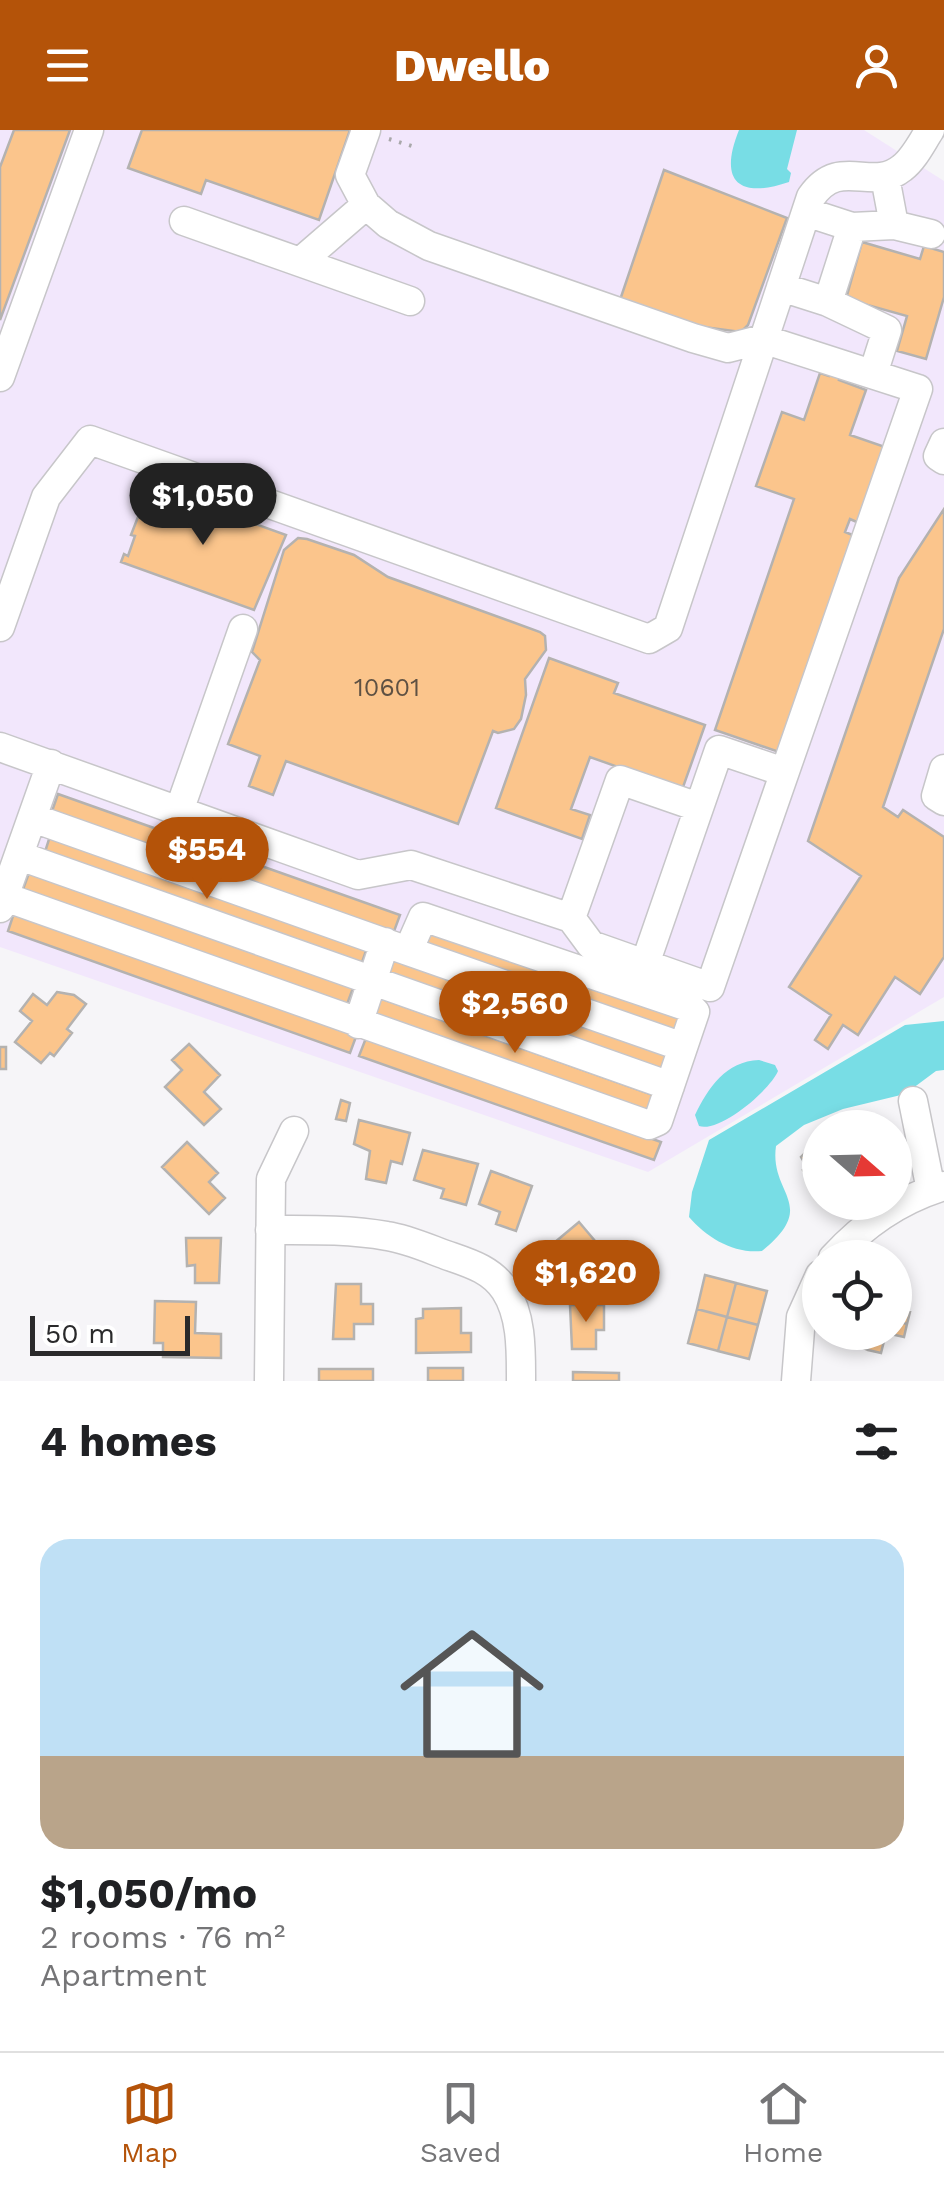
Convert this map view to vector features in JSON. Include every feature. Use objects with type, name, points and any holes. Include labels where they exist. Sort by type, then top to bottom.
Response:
[{"type":"street","points":[[0,377],[89,130]]},
{"type":"street","points":[[0,628],[46,497],[90,440],[649,639],[668,628],[806,212],[821,182],[837,175],[885,177],[902,168],[930,130]]},
{"type":"street","points":[[0,747],[358,875],[411,866],[571,918],[591,945],[710,987],[918,389],[763,340],[728,348],[693,338],[429,246],[388,224],[366,205],[350,175],[375,134]]},
{"type":"street","points":[[885,177],[894,225]]},
{"type":"street","points":[[300,262],[366,205]]},
{"type":"street","points":[[806,212],[852,226],[894,225],[930,234]]},
{"type":"street","points":[[184,220],[410,301]]},
{"type":"street","points":[[828,302],[852,226]]},
{"type":"street","points":[[781,288],[828,302],[887,330],[873,374]]},
{"type":"street","points":[[944,443],[938,456],[944,460]]},
{"type":"street","points":[[179,810],[243,629]]},
{"type":"street","points":[[645,964],[719,750],[784,772]]},
{"type":"street","points":[[51,764],[2,903],[649,1125],[658,1121],[695,1012],[423,917],[372,981],[358,1024]]},
{"type":"street","points":[[944,769],[936,796],[944,801]]},
{"type":"street","points":[[571,918],[620,780],[698,807]]},
{"type":"street","points":[[33,818],[683,1048]]},
{"type":"street","points":[[20,856],[670,1086]]},
{"type":"street","points":[[850,1240],[890,1209],[938,1188],[913,1101]]},
{"type":"street","points":[[269,1381],[271,1180],[294,1131]]},
{"type":"street","points":[[270,1230],[341,1230],[391,1236],[476,1266],[493,1276],[506,1292],[520,1341],[521,1381]]},
{"type":"street","points":[[796,1381],[802,1315]]},
{"type":"path","points":[[375,134],[415,147]]},
{"type":"shaded area","points":[[0,130],[864,130],[944,181],[944,997],[648,1172],[0,947]]},
{"type":"water","points":[[739,130],[797,130],[787,169],[791,173],[789,182],[757,188],[737,182],[731,162]]},
{"type":"water","points":[[944,1021],[944,1070],[936,1071],[905,1094],[841,1110],[802,1110],[802,1126],[776,1146],[776,1163],[790,1210],[788,1222],[762,1251],[741,1250],[722,1243],[689,1217],[692,1192],[709,1140],[905,1025]]},
{"type":"water","points":[[759,1060],[775,1065],[778,1071],[765,1089],[731,1117],[699,1126],[695,1115],[719,1078],[737,1065]]},
{"type":"building","points":[[14,130],[70,130],[0,320],[0,167]]},
{"type":"building","points":[[142,130],[350,130],[319,220],[206,180],[201,194],[128,168]]},
{"type":"building","points":[[664,170],[787,218],[748,325],[741,332],[696,326],[620,300]]},
{"type":"building","points":[[862,242],[920,259],[924,246],[944,252],[944,297],[926,359],[897,351],[907,316],[846,299]]},
{"type":"building","points":[[831,372],[841,375],[839,380],[866,390],[850,435],[885,447],[859,523],[850,519],[845,532],[855,536],[779,752],[715,730],[794,499],[756,486],[782,412],[804,420],[820,373],[829,376]]},
{"type":"building","points":[[150,486],[286,535],[254,610],[121,562],[124,554],[128,556],[135,536],[131,535]]},
{"type":"building","points":[[944,509],[944,629],[883,807],[898,817],[903,810],[944,837],[944,957],[920,994],[895,977],[858,1035],[843,1025],[828,1049],[815,1040],[831,1015],[789,987],[861,876],[808,841],[899,578]]},
{"type":"building","points":[[298,538],[354,555],[388,577],[545,636],[546,650],[525,679],[521,719],[514,729],[493,731],[458,824],[286,761],[273,795],[249,786],[260,756],[228,744],[260,660],[252,652],[284,550]]},
{"type":"building","points":[[549,658],[618,683],[614,693],[705,725],[682,790],[590,757],[571,809],[590,815],[582,839],[496,808]]},
{"type":"building","points":[[58,794],[400,915],[393,934],[51,814]]},
{"type":"building","points":[[50,836],[367,948],[360,968],[44,855]]},
{"type":"building","points":[[29,873],[353,988],[346,1007],[22,892]]},
{"type":"building","points":[[14,913],[357,1034],[350,1053],[8,931]]},
{"type":"building","points":[[427,925],[685,1016],[678,1035],[420,944]]},
{"type":"building","points":[[394,958],[670,1056],[664,1075],[388,977]]},
{"type":"building","points":[[57,992],[74,995],[86,1004],[67,1029],[72,1033],[54,1056],[50,1053],[41,1063],[15,1042],[32,1021],[20,1011],[33,994],[47,1005]]},
{"type":"building","points":[[380,998],[656,1096],[650,1114],[374,1016]]},
{"type":"building","points":[[366,1038],[661,1142],[654,1160],[359,1056]]},
{"type":"building","points":[[189,1044],[220,1075],[204,1092],[221,1109],[204,1125],[165,1087],[182,1070],[172,1060]]},
{"type":"building","points":[[0,1047],[6,1047],[6,1069],[0,1069]]},
{"type":"building","points":[[341,1100],[350,1103],[346,1121],[336,1119]]},
{"type":"building","points":[[359,1120],[410,1133],[402,1164],[391,1161],[386,1183],[366,1179],[370,1151],[354,1144]]},
{"type":"building","points":[[187,1142],[218,1173],[209,1182],[225,1198],[209,1214],[162,1167]]},
{"type":"building","points":[[423,1150],[478,1164],[466,1205],[441,1198],[444,1189],[414,1180]]},
{"type":"building","points":[[491,1171],[532,1186],[516,1231],[496,1224],[500,1212],[479,1204]]},
{"type":"building","points":[[579,1222],[607,1255],[584,1275],[568,1257],[554,1268],[542,1253]]},
{"type":"building","points":[[186,1238],[221,1238],[219,1283],[195,1283],[195,1265],[187,1266]]},
{"type":"building","points":[[705,1275],[736,1283],[727,1317],[697,1309]]},
{"type":"building","points":[[736,1283],[767,1291],[758,1325],[727,1317]]},
{"type":"building","points":[[336,1284],[361,1284],[361,1304],[373,1304],[373,1324],[354,1324],[354,1339],[333,1339]]},
{"type":"building","points":[[155,1301],[196,1302],[195,1333],[221,1334],[221,1358],[163,1357],[163,1343],[154,1343]]},
{"type":"building","points":[[570,1305],[604,1305],[604,1330],[596,1330],[596,1349],[572,1349]]},
{"type":"building","points":[[461,1308],[461,1333],[471,1333],[471,1352],[416,1353],[416,1319],[423,1318],[423,1309]]},
{"type":"building","points":[[697,1309],[727,1317],[718,1351],[688,1343]]},
{"type":"building","points":[[727,1317],[758,1325],[749,1359],[718,1351]]},
{"type":"building","points":[[428,1368],[463,1368],[463,1381],[428,1381]]},
{"type":"building","points":[[319,1369],[373,1369],[373,1381],[319,1381]]},
{"type":"building","points":[[573,1372],[619,1373],[619,1381],[573,1381]]}]
